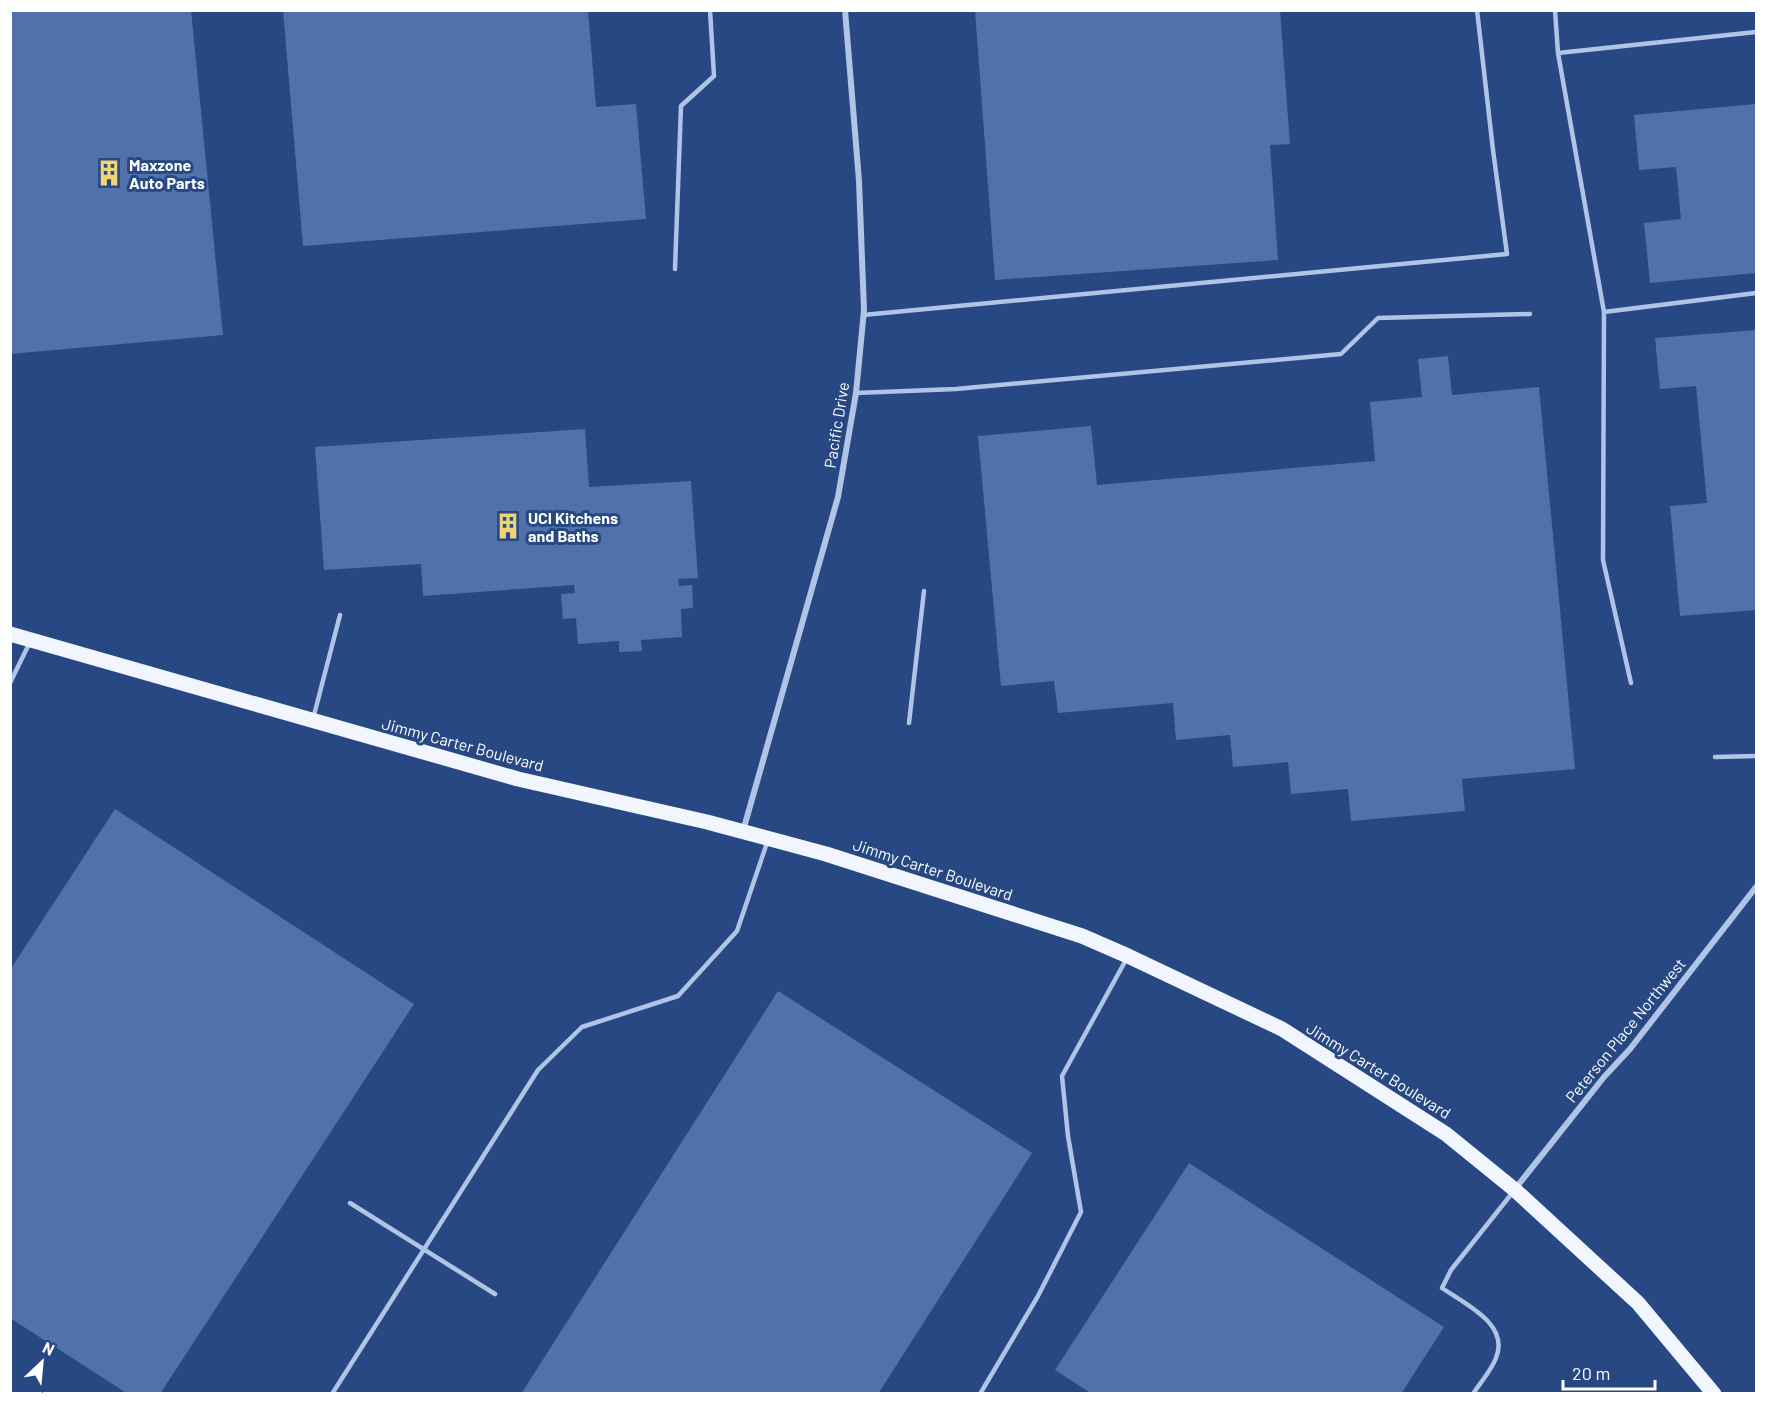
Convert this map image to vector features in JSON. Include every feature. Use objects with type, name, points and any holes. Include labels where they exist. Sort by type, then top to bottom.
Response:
[{"type":"main road","name":"Jimmy Carter Boulevard","points":[[10,634],[518,779],[768,838],[826,854],[1082,936],[1128,956],[1282,1029],[1446,1134],[1515,1190],[1638,1303],[1714,1394]]},
{"type":"street","name":"Pacific Drive","points":[[743,832],[838,497],[856,393],[863,315],[860,181],[845,10]]},
{"type":"street","name":"Peterson Place Northwest","points":[[1515,1190],[1604,1077],[1630,1049],[1756,887]]},
{"type":"lane","points":[[675,269],[681,106],[714,76],[710,10]]},
{"type":"lane","points":[[863,315],[1507,254],[1492,150],[1477,10]]},
{"type":"lane","points":[[1555,10],[1558,53],[1604,312],[1603,560],[1631,683]]},
{"type":"lane","points":[[1558,53],[1756,32]]},
{"type":"lane","points":[[1604,312],[1756,293]]},
{"type":"lane","points":[[856,393],[956,389],[1341,354],[1378,318],[1530,314]]},
{"type":"lane","points":[[909,723],[924,591]]},
{"type":"lane","points":[[313,722],[340,615]]},
{"type":"lane","points":[[10,683],[30,640]]},
{"type":"lane","points":[[1715,757],[1756,756]]},
{"type":"lane","points":[[332,1394],[538,1070],[582,1027],[678,996],[737,931],[768,838]]},
{"type":"lane","points":[[980,1394],[1038,1296],[1081,1212],[1068,1136],[1062,1076],[1128,956]]},
{"type":"lane","points":[[1473,1394],[1496,1359],[1499,1344],[1497,1333],[1486,1318],[1442,1288],[1451,1270],[1515,1190]]},
{"type":"lane","points":[[350,1203],[495,1294]]},
{"type":"building","name":"Maxzone Auto Parts","points":[[10,10],[191,10],[223,335],[10,354]]},
{"type":"building","points":[[283,10],[588,10],[596,107],[636,104],[646,219],[303,246]]},
{"type":"building","points":[[975,10],[1280,10],[1290,144],[1270,145],[1278,260],[995,280]]},
{"type":"building","points":[[1756,104],[1756,273],[1650,283],[1644,223],[1681,219],[1676,167],[1639,170],[1634,115]]},
{"type":"building","points":[[1756,330],[1756,610],[1680,616],[1670,506],[1707,503],[1696,386],[1660,389],[1655,338]]},
{"type":"building","points":[[1448,356],[1452,395],[1539,387],[1575,769],[1462,779],[1465,811],[1351,821],[1348,789],[1291,794],[1288,762],[1233,767],[1230,735],[1176,740],[1173,703],[1058,713],[1054,681],[1001,686],[978,436],[1091,426],[1097,485],[1375,461],[1370,402],[1422,397],[1418,359]]},
{"type":"building","name":"UCI Kitchens and Baths","points":[[585,429],[589,487],[691,481],[698,578],[678,579],[679,586],[692,585],[693,608],[681,609],[682,637],[641,640],[642,651],[619,652],[619,641],[578,644],[576,618],[563,619],[561,594],[575,593],[574,585],[423,596],[421,564],[324,570],[315,447]]},
{"type":"building","points":[[115,809],[414,1004],[160,1394],[128,1394],[10,1318],[10,970]]},
{"type":"building","points":[[778,991],[1032,1153],[878,1394],[521,1394]]},
{"type":"building","points":[[1189,1163],[1444,1327],[1401,1394],[1092,1394],[1055,1370]]},
{"type":"place","name":"Maxzone Auto Parts","points":[[109,173]]},
{"type":"place","name":"UCI Kitchens and Baths","points":[[508,526]]}]
